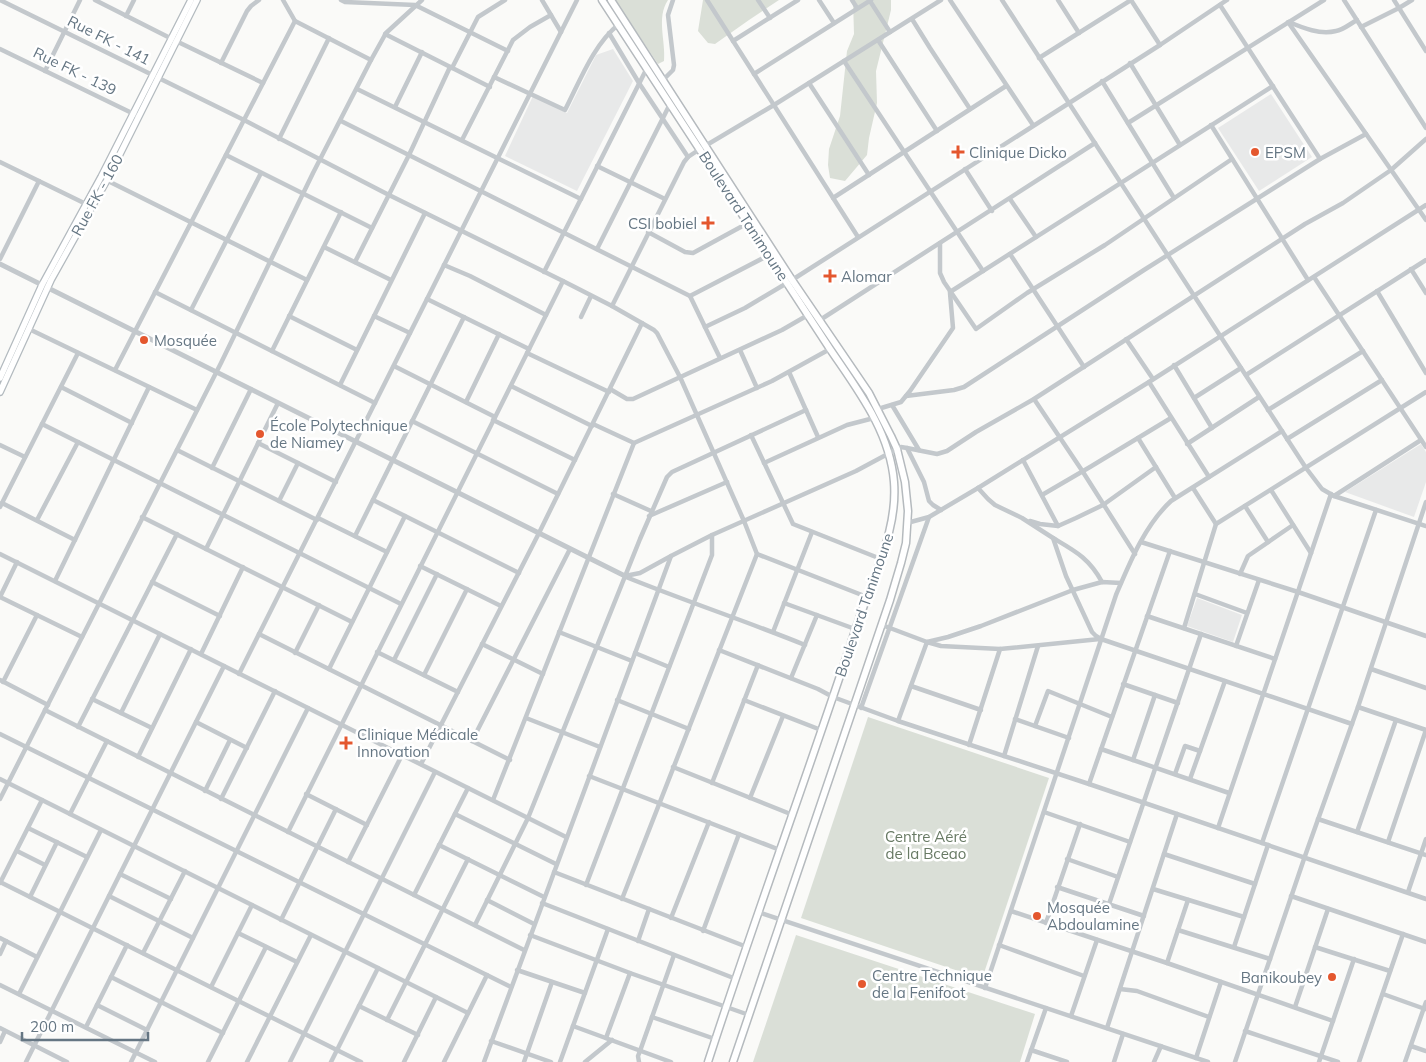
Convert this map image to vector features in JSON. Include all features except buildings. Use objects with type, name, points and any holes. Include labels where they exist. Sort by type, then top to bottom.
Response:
[{"type":"main road","name":"Rue FK - 160","points":[[174,40],[190,0]]},
{"type":"main road","name":"Rue FK - 160","points":[[60,256],[107,180],[155,77],[197,0]]},
{"type":"main road","name":"Boulevard Tanimoune","points":[[602,0],[670,104],[703,147],[790,282],[808,315],[862,397],[874,418],[888,453],[894,483],[893,516],[888,538],[708,1062]]},
{"type":"main road","name":"Boulevard Tanimoune","points":[[611,0],[663,80],[769,255],[820,320],[869,393],[897,449],[905,483],[908,510],[902,563],[732,1062]]},
{"type":"main road","name":"Rue FK - 160","points":[[0,378],[86,204],[136,115]]},
{"type":"main road","name":"Rue FK - 160","points":[[0,392],[29,329],[45,286]]},
{"type":"street","name":"Rue FK - 141","points":[[0,0],[244,120],[389,195],[563,281],[612,306],[656,332],[680,377],[744,520],[757,554]]},
{"type":"street","points":[[45,71],[80,0]]},
{"type":"street","points":[[95,0],[263,83]]},
{"type":"street","points":[[126,16],[134,0]]},
{"type":"street","points":[[221,63],[247,11],[259,0]]},
{"type":"street","points":[[283,0],[295,21],[371,60]]},
{"type":"street","points":[[341,0],[345,2],[415,5],[508,51]]},
{"type":"street","points":[[0,799],[177,450],[371,60],[386,34],[422,0]]},
{"type":"street","points":[[356,262],[470,33],[480,16],[505,0]]},
{"type":"street","points":[[542,0],[561,32]]},
{"type":"street","points":[[239,674],[577,0]]},
{"type":"street","points":[[663,80],[673,70],[674,65],[668,15],[673,0]]},
{"type":"street","points":[[707,0],[858,237]]},
{"type":"street","points":[[758,0],[770,18]]},
{"type":"street","points":[[733,41],[798,0]]},
{"type":"street","points":[[819,0],[834,23]]},
{"type":"street","points":[[852,0],[857,8]]},
{"type":"street","points":[[754,74],[870,0],[890,32]]},
{"type":"street","points":[[612,306],[648,232],[684,162],[688,158],[941,0]]},
{"type":"street","points":[[950,0],[1033,125]]},
{"type":"street","points":[[1002,0],[1259,397],[1322,489],[1333,495],[1426,526]]},
{"type":"street","points":[[1058,0],[1079,33]]},
{"type":"street","points":[[1039,58],[1131,0],[1160,45]]},
{"type":"street","points":[[705,327],[745,308],[790,282],[1227,0]]},
{"type":"street","points":[[1128,123],[1324,0]]},
{"type":"street","points":[[1344,0],[1426,128]]},
{"type":"street","points":[[1394,0],[1426,52]]},
{"type":"street","points":[[1361,27],[1412,0]]},
{"type":"street","points":[[1220,5],[1320,159]]},
{"type":"street","points":[[462,140],[513,40],[551,15]]},
{"type":"street","points":[[912,19],[970,109]]},
{"type":"street","points":[[1288,22],[1309,30],[1329,32],[1337,31],[1357,20]]},
{"type":"street","points":[[115,370],[295,21]]},
{"type":"street","points":[[1288,22],[1426,220]]},
{"type":"street","points":[[494,77],[566,110],[591,60],[609,33],[619,24]]},
{"type":"street","points":[[609,33],[688,158]]},
{"type":"street","points":[[386,34],[490,87]]},
{"type":"street","points":[[279,138],[329,38]]},
{"type":"street","points":[[878,40],[937,130]]},
{"type":"street","name":"Rue FK - 139","points":[[0,49],[136,115]]},
{"type":"street","points":[[394,107],[422,52]]},
{"type":"street","points":[[844,61],[983,271]]},
{"type":"street","points":[[1130,63],[1180,145]]},
{"type":"street","points":[[544,272],[647,68]]},
{"type":"street","points":[[1102,81],[1174,198]]},
{"type":"street","points":[[809,83],[869,174]]},
{"type":"street","points":[[833,198],[1006,86]]},
{"type":"street","points":[[950,292],[1273,86]]},
{"type":"street","points":[[357,89],[581,199]]},
{"type":"street","points":[[597,249],[670,104]]},
{"type":"street","points":[[1420,119],[1426,116]]},
{"type":"street","points":[[341,122],[690,296],[720,358]]},
{"type":"street","points":[[1211,125],[1308,280]]},
{"type":"street","points":[[906,396],[964,387],[1320,159],[1366,134]]},
{"type":"street","points":[[625,576],[640,573],[712,535],[859,469],[901,447],[937,454],[947,451],[1034,399],[1305,224],[1343,204],[1391,170],[1426,139]]},
{"type":"street","points":[[820,320],[1095,143]]},
{"type":"street","points":[[226,155],[372,228]]},
{"type":"street","points":[[940,243],[940,273],[950,292],[976,329],[1232,159]]},
{"type":"street","points":[[0,162],[86,204]]},
{"type":"street","points":[[597,166],[665,199]]},
{"type":"street","points":[[965,169],[992,211]]},
{"type":"street","points":[[191,310],[262,172]]},
{"type":"street","points":[[100,177],[307,280]]},
{"type":"street","points":[[0,259],[39,181]]},
{"type":"street","points":[[1010,199],[1036,237]]},
{"type":"street","points":[[907,523],[929,517],[978,488],[1174,366],[1426,205]]},
{"type":"street","points":[[272,351],[341,212]]},
{"type":"street","points":[[340,385],[425,213]]},
{"type":"street","points":[[648,232],[684,252],[693,252],[748,223]]},
{"type":"street","points":[[324,247],[391,280]]},
{"type":"street","points":[[1010,254],[1084,367]]},
{"type":"street","points":[[690,296],[769,255]]},
{"type":"street","points":[[1246,375],[1426,260]]},
{"type":"street","points":[[0,264],[625,576],[805,645]]},
{"type":"street","points":[[444,265],[470,276],[546,315]]},
{"type":"street","points":[[1411,270],[1426,293]]},
{"type":"street","points":[[1314,277],[1426,447]]},
{"type":"street","points":[[288,832],[563,281]]},
{"type":"street","points":[[1376,291],[1426,373]]},
{"type":"street","points":[[155,292],[375,403]]},
{"type":"street","points":[[878,409],[901,402],[953,328],[950,292]]},
{"type":"street","points":[[581,317],[591,296]]},
{"type":"street","points":[[427,299],[499,334],[528,351],[630,400],[782,330],[808,315]]},
{"type":"street","points":[[289,316],[357,350]]},
{"type":"street","points":[[374,316],[410,333]]},
{"type":"street","points":[[355,536],[464,317]]},
{"type":"street","points":[[421,764],[519,573],[642,323]]},
{"type":"street","points":[[29,329],[197,410]]},
{"type":"street","points":[[466,402],[499,334]]},
{"type":"street","points":[[1126,340],[1151,380],[1170,418],[1209,477]]},
{"type":"street","points":[[493,800],[634,443],[757,388],[830,349]]},
{"type":"street","points":[[740,350],[757,388]]},
{"type":"street","points":[[1268,410],[1363,351]]},
{"type":"street","points":[[75,540],[37,520],[1,505],[78,353]]},
{"type":"street","points":[[394,366],[575,460]]},
{"type":"street","points":[[1174,366],[1212,428]]},
{"type":"street","points":[[1194,398],[1241,368]]},
{"type":"street","points":[[789,372],[818,437]]},
{"type":"street","points":[[1287,439],[1382,380]]},
{"type":"street","points":[[510,386],[634,443]]},
{"type":"street","points":[[61,387],[132,423]]},
{"type":"street","points":[[55,581],[149,387]]},
{"type":"street","points":[[212,468],[251,389]]},
{"type":"street","points":[[1184,628],[1216,524],[1426,392]]},
{"type":"street","points":[[1188,444],[1259,397]]},
{"type":"street","points":[[1034,399],[1135,554]]},
{"type":"street","points":[[206,549],[278,403]]},
{"type":"street","points":[[892,405],[919,450]]},
{"type":"street","points":[[475,926],[528,818],[650,513],[668,475],[806,410]]},
{"type":"street","points":[[764,463],[849,424],[874,418]]},
{"type":"street","points":[[1042,495],[1170,418]]},
{"type":"street","points":[[412,421],[558,494]]},
{"type":"street","points":[[42,424],[402,604]]},
{"type":"street","points":[[985,988],[1101,639],[1121,583],[1141,542],[1159,512],[1175,498],[1282,431]]},
{"type":"street","points":[[751,435],[793,524],[881,559]]},
{"type":"street","points":[[1138,438],[1175,498]]},
{"type":"street","points":[[1218,828],[1311,553],[1333,495],[1422,440]]},
{"type":"street","points":[[37,520],[78,442]]},
{"type":"street","points":[[258,443],[336,482]]},
{"type":"street","points":[[0,444],[25,458]]},
{"type":"street","points":[[907,448],[924,482],[929,501],[941,510]]},
{"type":"street","points":[[177,450],[387,552]]},
{"type":"street","points":[[1023,460],[1058,526]]},
{"type":"street","points":[[279,501],[298,463]]},
{"type":"street","points":[[1022,518],[1040,524],[1058,526],[1103,505],[1156,467]]},
{"type":"street","points":[[614,494],[650,513],[727,482]]},
{"type":"street","points":[[978,488],[992,503],[1045,531],[1080,554],[1095,570],[1102,582]]},
{"type":"street","points":[[1193,488],[1216,524]]},
{"type":"street","points":[[1271,490],[1311,553]]},
{"type":"street","points":[[373,500],[519,573]]},
{"type":"street","points":[[1235,1062],[1291,896],[1358,708],[1426,502]]},
{"type":"street","points":[[1245,506],[1268,542]]},
{"type":"street","points":[[1262,843],[1376,510]]},
{"type":"street","points":[[329,669],[405,516]]},
{"type":"street","points":[[142,517],[352,622]]},
{"type":"street","points":[[861,708],[929,517]]},
{"type":"street","points":[[1240,574],[1248,556],[1293,525]]},
{"type":"street","points":[[774,632],[812,532]]},
{"type":"street","points":[[78,727],[177,534]]},
{"type":"street","points":[[586,885],[712,555],[712,535]]},
{"type":"street","points":[[1053,538],[1072,590],[1092,632],[1096,636],[1352,724]]},
{"type":"street","points":[[1141,542],[1425,635],[1426,630]]},
{"type":"street","points":[[472,741],[570,549]]},
{"type":"street","points":[[1089,784],[1170,551]]},
{"type":"street","points":[[0,554],[566,837]]},
{"type":"street","points":[[622,899],[757,554],[867,597]]},
{"type":"street","points":[[484,1062],[671,556]]},
{"type":"street","points":[[17,562],[0,597],[82,637]]},
{"type":"street","points":[[420,566],[501,606]]},
{"type":"street","points":[[201,654],[243,567]]},
{"type":"street","points":[[394,660],[437,574]]},
{"type":"street","points":[[1236,646],[1259,580]]},
{"type":"street","points":[[152,582],[220,616]]},
{"type":"street","points":[[927,642],[981,626],[1072,590],[1102,582],[1121,583]]},
{"type":"street","points":[[424,675],[467,589]]},
{"type":"street","points":[[1195,594],[1247,613]]},
{"type":"street","points":[[784,603],[856,629]]},
{"type":"street","points":[[295,652],[319,605]]},
{"type":"street","points":[[37,615],[2,681],[48,705]]},
{"type":"street","points":[[791,678],[816,615]]},
{"type":"street","points":[[1147,616],[1275,659]]},
{"type":"street","points":[[882,625],[941,646],[1000,649],[1101,639]]},
{"type":"street","points":[[559,632],[632,661]]},
{"type":"street","points":[[121,713],[160,634]]},
{"type":"street","points":[[259,634],[510,760]]},
{"type":"street","points":[[1108,904],[1201,634]]},
{"type":"street","points":[[898,721],[927,642]]},
{"type":"street","points":[[482,644],[543,674]]},
{"type":"street","points":[[1004,756],[1038,646]]},
{"type":"street","points":[[138,757],[191,649]]},
{"type":"street","points":[[969,745],[1000,649]]},
{"type":"street","points":[[719,650],[861,708],[1305,856],[1426,899]]},
{"type":"street","points":[[378,652],[458,692]]},
{"type":"street","points":[[635,653],[669,666]]},
{"type":"street","points":[[712,783],[758,665]]},
{"type":"street","points":[[26,1062],[224,666]]},
{"type":"street","points":[[1371,669],[1426,688]]},
{"type":"street","points":[[1190,780],[1225,681]]},
{"type":"street","points":[[1123,684],[1178,703]]},
{"type":"street","points":[[911,686],[980,710]]},
{"type":"street","points":[[221,799],[275,691]]},
{"type":"street","points":[[1035,726],[1048,691],[1112,717]]},
{"type":"street","points":[[1133,760],[1154,694]]},
{"type":"street","points":[[92,699],[152,728]]},
{"type":"street","points":[[618,700],[688,729]]},
{"type":"street","points":[[744,700],[821,730]]},
{"type":"street","points":[[132,1062],[308,708]]},
{"type":"street","points":[[1358,708],[1426,730],[1388,842]]},
{"type":"street","points":[[45,710],[524,950]]},
{"type":"street","points":[[750,798],[783,716]]},
{"type":"street","points":[[526,718],[600,747]]},
{"type":"street","points":[[1016,720],[1069,738]]},
{"type":"street","points":[[1357,832],[1396,720]]},
{"type":"street","points":[[196,722],[247,748]]},
{"type":"street","points":[[0,734],[511,987]]},
{"type":"street","points":[[205,790],[230,740]]},
{"type":"street","points":[[70,814],[107,741]]},
{"type":"street","points":[[1175,774],[1185,746],[1200,751]]},
{"type":"street","points":[[1101,748],[1229,793]]},
{"type":"street","points":[[348,862],[402,755]]},
{"type":"street","points":[[673,767],[793,815]]},
{"type":"street","points":[[290,1062],[435,772]]},
{"type":"street","points":[[589,776],[780,850]]},
{"type":"street","points":[[0,779],[468,1013]]},
{"type":"street","points":[[414,895],[468,788]]},
{"type":"street","points":[[306,794],[367,825]]},
{"type":"street","points":[[42,800],[0,882],[361,1062]]},
{"type":"street","points":[[281,920],[336,809]]},
{"type":"street","points":[[1044,812],[1130,842]]},
{"type":"street","points":[[455,814],[556,864]]},
{"type":"street","points":[[1107,1028],[1177,814]]},
{"type":"street","points":[[1318,819],[1424,854]]},
{"type":"street","points":[[671,918],[709,822]]},
{"type":"street","points":[[1046,922],[1080,824]]},
{"type":"street","points":[[28,828],[87,857]]},
{"type":"street","points":[[19,994],[101,830]]},
{"type":"street","points":[[703,931],[739,834]]},
{"type":"street","points":[[1408,892],[1424,854],[1426,840]]},
{"type":"street","points":[[30,897],[57,842]]},
{"type":"street","points":[[439,845],[544,897]]},
{"type":"street","points":[[1234,947],[1268,845]]},
{"type":"street","points":[[16,851],[45,865]]},
{"type":"street","points":[[1164,854],[1255,884]]},
{"type":"street","points":[[387,1020],[468,859]]},
{"type":"street","points":[[1067,860],[1118,877]]},
{"type":"street","points":[[144,953],[184,871]]},
{"type":"street","points":[[554,872],[746,947]]},
{"type":"street","points":[[120,874],[171,899]]},
{"type":"street","points":[[1057,887],[1144,916]]},
{"type":"street","points":[[1153,888],[1244,917]]},
{"type":"street","points":[[109,896],[193,938]]},
{"type":"street","points":[[1291,896],[1426,942]]},
{"type":"street","points":[[487,900],[534,924]]},
{"type":"street","points":[[1167,963],[1188,900]]},
{"type":"street","points":[[542,903],[736,979]]},
{"type":"street","points":[[211,987],[252,905]]},
{"type":"street","points":[[638,940],[649,909]]},
{"type":"street","points":[[1295,1007],[1328,909]]},
{"type":"street","points":[[1011,911],[1333,1020]]},
{"type":"street","points":[[758,912],[1208,1062]]},
{"type":"street","points":[[560,1062],[608,929]]},
{"type":"street","points":[[1178,930],[1270,959]]},
{"type":"street","points":[[238,933],[297,962]]},
{"type":"street","points":[[1359,1062],[1403,934]]},
{"type":"street","points":[[247,1062],[311,935]]},
{"type":"street","points":[[530,935],[663,985],[749,1014]]},
{"type":"street","points":[[0,938],[37,957]]},
{"type":"street","points":[[1071,1016],[1097,940]]},
{"type":"street","points":[[0,954],[6,941]]},
{"type":"street","points":[[86,1027],[127,945]]},
{"type":"street","points":[[999,945],[1084,976]]},
{"type":"street","points":[[208,1062],[266,947]]},
{"type":"street","points":[[1315,947],[1390,971]]},
{"type":"street","points":[[639,1062],[638,1056],[674,955]]},
{"type":"street","points":[[1320,1059],[1354,959]]},
{"type":"street","points":[[331,1062],[378,968]]},
{"type":"street","points":[[517,970],[585,993]]},
{"type":"street","points":[[606,1038],[630,973]]},
{"type":"street","points":[[444,1062],[487,975]]},
{"type":"street","points":[[111,976],[223,1032]]},
{"type":"street","points":[[524,1062],[552,982]]},
{"type":"street","points":[[1196,1058],[1221,982]]},
{"type":"street","points":[[0,984],[155,1062]]},
{"type":"street","points":[[1120,989],[1137,991],[1209,1018]]},
{"type":"street","points":[[1383,994],[1425,1010]]},
{"type":"street","points":[[404,1062],[436,997]]},
{"type":"street","points":[[1405,1062],[1425,1010],[1426,1002]]},
{"type":"street","points":[[97,1005],[148,1030]]},
{"type":"street","points":[[359,1006],[418,1035]]},
{"type":"street","points":[[1027,1062],[1046,1008]]},
{"type":"street","points":[[652,1017],[715,1039]]},
{"type":"street","points":[[573,1026],[671,1062]]},
{"type":"street","points":[[0,1028],[66,1062]]},
{"type":"street","points":[[0,1042],[5,1031]]},
{"type":"street","points":[[1246,1031],[1320,1059],[1338,1062]]},
{"type":"street","points":[[1114,1062],[1124,1034]]},
{"type":"street","points":[[585,1062],[612,1040]]},
{"type":"street","points":[[491,1041],[551,1062]]},
{"type":"street","points":[[1154,1062],[1161,1046]]},
{"type":"street","points":[[1411,1046],[1426,1051]]},
{"type":"street","points":[[1032,1050],[1067,1062]]},
{"type":"shaded area","points":[[613,49],[633,81],[577,191],[505,156],[533,96],[567,113],[596,55]]},
{"type":"shaded area","points":[[1271,94],[1312,157],[1259,191],[1218,128]]},
{"type":"shaded area","points":[[1421,444],[1426,452],[1426,482],[1414,517],[1345,492]]},
{"type":"shaded area","points":[[1197,598],[1242,615],[1233,642],[1187,626]]},
{"type":"green space","points":[[615,0],[668,0],[664,7],[662,22],[664,61],[658,64]]},
{"type":"green space","points":[[703,0],[779,0],[715,44],[708,43],[698,31]]},
{"type":"green space","points":[[853,0],[891,0],[891,10],[876,71],[877,103],[867,155],[845,181],[830,178],[828,165],[829,149],[840,116],[847,51],[854,34]]},
{"type":"green space","name":"Centre Aéré de la Bceao","points":[[868,717],[1049,778],[982,979],[801,918]]},
{"type":"green space","name":"Centre Technique de la Fenifoot","points":[[796,935],[1035,1014],[1020,1062],[753,1062]]},
{"type":"place","name":"Clinique Dicko","points":[[958,152]]},
{"type":"place","name":"EPSM","points":[[1255,152]]},
{"type":"place","name":"CSI bobiel","points":[[708,223]]},
{"type":"place","name":"Alomar","points":[[830,276]]},
{"type":"place","name":"Mosquée","points":[[144,340]]},
{"type":"place","name":"École Polytechnique de Niamey","points":[[260,434]]},
{"type":"place","name":"Clinique Médicale Innovation","points":[[346,743]]},
{"type":"place","name":"Mosquée Abdoulamine","points":[[1037,916]]},
{"type":"place","name":"Banikoubey","points":[[1332,977]]},
{"type":"place","name":"Centre Technique de la Fenifoot","points":[[862,984]]}]
